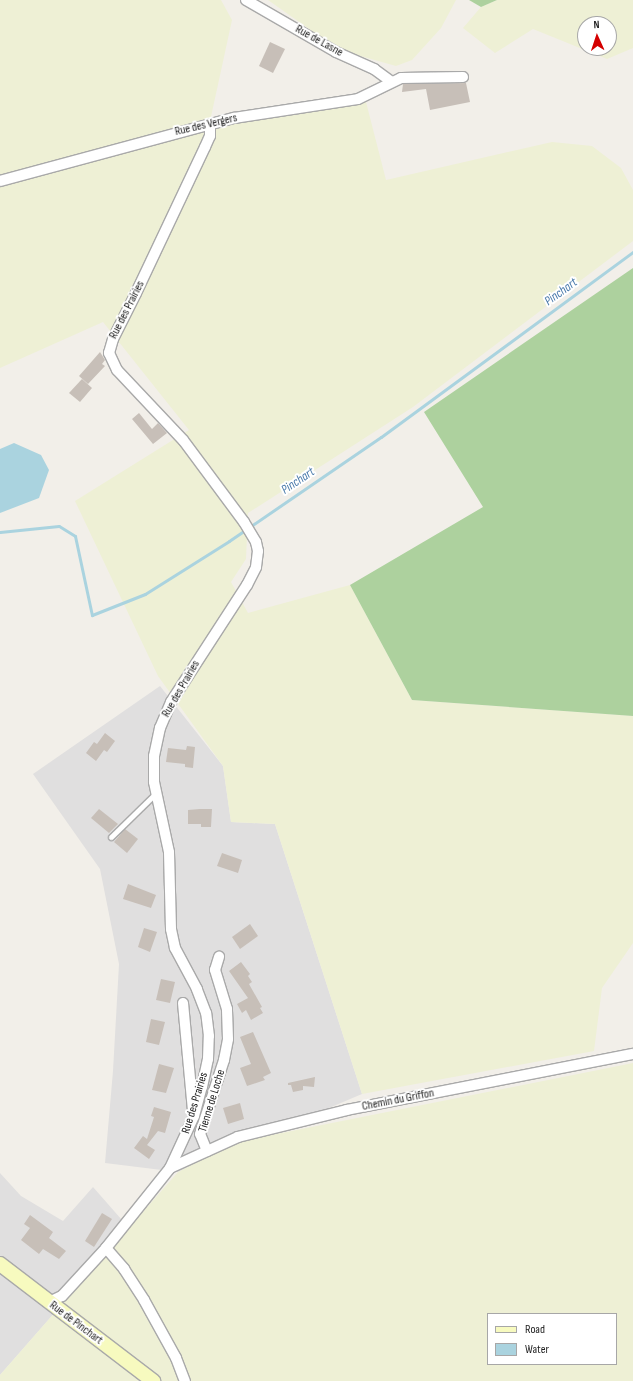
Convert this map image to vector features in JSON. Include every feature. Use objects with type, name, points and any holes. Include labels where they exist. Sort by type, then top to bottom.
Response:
[{"type":"main road","name":"Rue de Pinchart","points":[[0,1264],[153,1381]]},
{"type":"street","name":"Rue de Lasne","points":[[246,0],[336,52],[374,69],[392,82]]},
{"type":"street","name":"Rue des Vergers","points":[[0,180],[234,118],[348,102],[371,94],[402,78],[463,77]]},
{"type":"street","name":"Rue des Prairies","points":[[49,1302],[62,1296],[106,1248],[170,1168],[194,1116],[208,1059],[208,1023],[197,990],[175,948],[172,938],[170,917],[171,880],[169,852],[156,792],[154,769],[156,745],[160,728],[171,702],[254,572],[258,551],[250,531],[244,522],[183,440],[117,370],[109,353],[113,339],[206,147],[210,136],[210,125]]},
{"type":"street","name":"Tienne de Loche","points":[[207,1150],[200,1134],[224,1060],[228,1039],[227,1009],[215,970],[219,957]]},
{"type":"street","points":[[183,1003],[194,1116]]},
{"type":"street","name":"Chemin du Griffon","points":[[170,1168],[238,1137],[346,1110],[633,1054]]},
{"type":"street","points":[[106,1248],[124,1268],[144,1300],[176,1358],[186,1381]]},
{"type":"lane","points":[[111,837],[156,792]]},
{"type":"shaded area","points":[[160,686],[223,766],[231,822],[275,824],[362,1094],[178,1172],[105,1163],[113,1071],[119,964],[100,869],[33,774]]},
{"type":"shaded area","points":[[0,1173],[21,1196],[63,1221],[93,1187],[129,1228],[0,1375]]},
{"type":"green space","points":[[0,0],[221,0],[232,20],[209,126],[227,125],[365,98],[386,180],[552,142],[592,146],[621,168],[633,190],[633,241],[413,407],[248,513],[246,559],[231,582],[248,613],[350,585],[412,700],[633,716],[633,943],[602,988],[594,1051],[362,1094],[275,824],[231,822],[223,766],[158,676],[75,501],[189,430],[103,322],[0,368]]},
{"type":"green space","points":[[268,0],[456,0],[441,28],[412,60],[396,66],[339,50]]},
{"type":"green space","points":[[469,0],[497,0],[481,7]]},
{"type":"green space","points":[[497,0],[633,0],[633,48],[617,55],[617,16],[577,16],[577,47],[533,29],[495,53],[463,28],[481,7]]},
{"type":"green space","points":[[600,56],[614,56],[607,59]]},
{"type":"green space","points":[[633,268],[633,716],[412,700],[350,585],[483,507],[424,412]]},
{"type":"green space","points":[[633,1063],[633,1381],[0,1381],[0,1375],[178,1172],[237,1142]]},
{"type":"water","points":[[14,443],[41,455],[49,470],[39,498],[0,513],[0,449]]},
{"type":"building","points":[[270,42],[285,49],[273,73],[259,66]]},
{"type":"building","points":[[466,83],[470,102],[430,110],[426,89],[402,92],[403,84]]},
{"type":"building","points":[[100,352],[105,360],[102,364],[105,366],[88,384],[79,376]]},
{"type":"building","points":[[82,379],[92,388],[80,402],[69,393]]},
{"type":"building","points":[[139,413],[152,429],[158,423],[167,433],[153,444],[132,419]]},
{"type":"building","points":[[105,733],[115,741],[107,752],[104,750],[96,761],[86,753],[94,742],[97,744]]},
{"type":"building","points":[[187,746],[195,747],[193,768],[185,767],[185,764],[166,762],[168,748],[186,750]]},
{"type":"building","points":[[99,809],[118,824],[109,833],[91,818]]},
{"type":"building","points":[[212,809],[211,827],[201,827],[201,824],[188,824],[188,810]]},
{"type":"building","points":[[125,829],[138,839],[127,853],[114,842]]},
{"type":"building","points":[[222,853],[242,860],[238,873],[217,866]]},
{"type":"building","points":[[128,884],[156,895],[151,908],[123,899]]},
{"type":"building","points":[[250,924],[258,936],[240,949],[232,937]]},
{"type":"building","points":[[144,928],[157,932],[150,952],[138,947]]},
{"type":"building","points":[[241,962],[250,974],[248,976],[252,982],[249,984],[262,1007],[260,1008],[263,1013],[251,1020],[246,1010],[242,1013],[237,1004],[248,998],[229,971]]},
{"type":"building","points":[[161,979],[175,982],[170,1003],[156,1000]]},
{"type":"building","points":[[151,1019],[165,1022],[159,1045],[146,1042]]},
{"type":"building","points":[[253,1032],[271,1073],[263,1077],[265,1080],[247,1086],[240,1068],[251,1064],[240,1037]]},
{"type":"building","points":[[159,1064],[174,1068],[166,1093],[152,1090]]},
{"type":"building","points":[[315,1077],[314,1087],[303,1086],[303,1090],[293,1092],[291,1085],[288,1085],[288,1083]]},
{"type":"building","points":[[240,1103],[244,1119],[228,1124],[223,1108]]},
{"type":"building","points":[[154,1107],[171,1112],[165,1133],[158,1131],[147,1145],[155,1150],[149,1159],[134,1148],[143,1136],[147,1139],[154,1117],[151,1116]]},
{"type":"building","points":[[102,1213],[112,1219],[94,1247],[85,1241]]},
{"type":"building","points":[[30,1215],[53,1232],[49,1238],[66,1251],[59,1259],[43,1249],[39,1254],[21,1240],[30,1228],[24,1224]]},
{"type":"waterway","name":"Pinchart","points":[[0,532],[59,526],[75,536],[92,615],[145,594],[229,541],[381,437],[633,252]]}]
